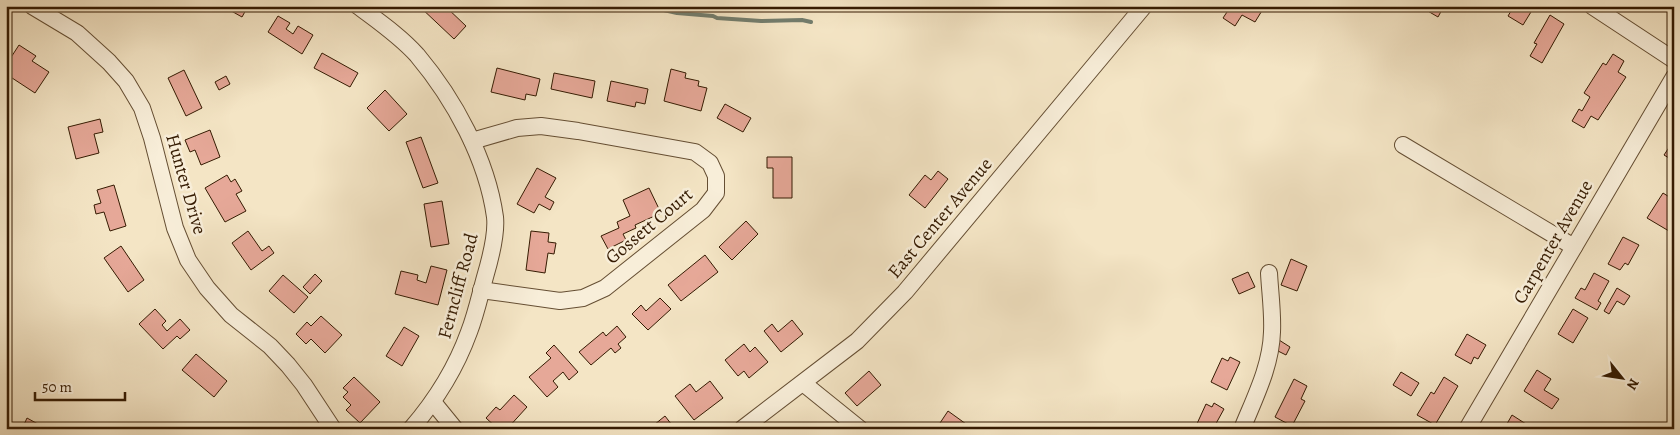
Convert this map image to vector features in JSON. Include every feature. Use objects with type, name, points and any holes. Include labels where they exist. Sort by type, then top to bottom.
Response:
[{"type":"street","name":"Hunter Drive","points":[[32,6],[77,33],[126,80],[142,108],[152,138],[175,228],[188,260],[207,288],[231,314],[270,346],[288,365],[304,385],[333,429]]},
{"type":"street","name":"Ferncliff Road","points":[[358,6],[379,21],[415,54],[440,84],[472,141],[486,176],[495,219],[492,254],[470,331],[452,373],[433,402],[411,429]]},
{"type":"street","name":"East Center Avenue","points":[[742,429],[857,341],[905,292],[1144,6]]},
{"type":"street","points":[[1592,6],[1674,60]]},
{"type":"street","name":"Carpenter Avenue","points":[[1467,429],[1674,77]]},
{"type":"street","name":"Gossett Court","points":[[472,141],[517,128],[541,126],[578,131],[696,152],[710,163],[716,176],[716,193],[703,210],[605,288],[583,298],[560,301],[481,290]]},
{"type":"street","points":[[1404,146],[1574,246]]},
{"type":"street","points":[[1242,429],[1265,372],[1270,354],[1272,331],[1269,273]]},
{"type":"street","points":[[803,383],[860,429]]},
{"type":"street","points":[[433,402],[455,429]]},
{"type":"building","points":[[226,6],[253,6],[251,10],[247,8],[242,17],[226,8]]},
{"type":"building","points":[[419,6],[445,6],[466,26],[454,39]]},
{"type":"building","points":[[1231,6],[1259,6],[1263,9],[1255,22],[1242,15],[1235,26],[1223,18]]},
{"type":"building","points":[[1428,6],[1444,6],[1438,17],[1426,10]]},
{"type":"building","points":[[1514,6],[1534,7],[1523,25],[1508,16]]},
{"type":"building","points":[[1550,15],[1564,24],[1542,63],[1530,56],[1537,44],[1534,43]]},
{"type":"building","points":[[278,16],[290,23],[286,29],[293,34],[298,26],[313,35],[302,54],[268,32]]},
{"type":"building","points":[[19,45],[36,56],[32,61],[49,72],[35,93],[6,74],[6,65]]},
{"type":"building","points":[[322,53],[358,73],[350,87],[314,68]]},
{"type":"building","points":[[1613,54],[1624,61],[1618,72],[1626,77],[1598,120],[1591,116],[1584,128],[1572,121],[1579,109],[1582,111],[1590,97],[1584,93],[1603,63],[1606,65]]},
{"type":"building","points":[[497,68],[540,79],[536,96],[526,94],[525,100],[491,92]]},
{"type":"building","points":[[671,69],[686,73],[685,78],[699,81],[698,86],[707,88],[701,111],[664,101]]},
{"type":"building","points":[[184,70],[202,108],[186,116],[168,78]]},
{"type":"building","points":[[554,73],[595,81],[592,98],[551,89]]},
{"type":"building","points":[[226,76],[230,84],[219,90],[215,82]]},
{"type":"building","points":[[611,81],[648,89],[645,104],[636,102],[635,107],[607,101]]},
{"type":"building","points":[[385,90],[407,114],[389,131],[367,108]]},
{"type":"building","points":[[725,104],[751,118],[743,132],[717,118]]},
{"type":"building","points":[[100,119],[103,132],[94,134],[99,153],[76,159],[68,127]]},
{"type":"building","points":[[210,130],[220,157],[201,165],[195,150],[190,152],[185,140]]},
{"type":"building","points":[[421,137],[438,183],[423,188],[406,142]]},
{"type":"building","points":[[1674,140],[1674,161],[1664,155]]},
{"type":"building","points":[[767,157],[792,157],[792,198],[773,198],[773,168],[767,168]]},
{"type":"building","points":[[537,168],[556,178],[545,197],[554,202],[550,210],[539,204],[534,213],[517,204]]},
{"type":"building","points":[[938,171],[948,179],[925,208],[909,195],[925,175],[931,180]]},
{"type":"building","points":[[227,175],[231,182],[235,179],[242,191],[236,194],[246,211],[225,222],[205,188]]},
{"type":"building","points":[[114,185],[126,226],[110,231],[104,212],[96,214],[94,205],[101,203],[97,190]]},
{"type":"building","points":[[649,188],[661,213],[635,225],[636,228],[623,234],[626,240],[608,249],[601,236],[619,228],[617,222],[630,216],[623,200]]},
{"type":"building","points":[[1663,193],[1674,200],[1674,213],[1672,216],[1674,217],[1674,234],[1647,218]]},
{"type":"building","points":[[442,201],[449,244],[431,247],[424,204]]},
{"type":"building","points":[[746,221],[758,234],[732,260],[719,247]]},
{"type":"building","points":[[248,231],[262,251],[269,246],[274,253],[251,270],[232,243]]},
{"type":"building","points":[[531,231],[549,233],[548,242],[556,243],[554,254],[548,253],[545,273],[526,270]]},
{"type":"building","points":[[1623,237],[1639,245],[1628,265],[1625,263],[1620,270],[1608,264]]},
{"type":"building","points":[[121,246],[144,280],[128,292],[104,258]]},
{"type":"building","points":[[705,255],[718,272],[681,301],[668,285]]},
{"type":"building","points":[[1291,259],[1307,266],[1297,291],[1281,285]]},
{"type":"building","points":[[431,266],[447,270],[438,305],[395,294],[401,271],[418,275],[417,280],[426,283]]},
{"type":"building","points":[[1248,272],[1255,287],[1239,294],[1232,279]]},
{"type":"building","points":[[1594,273],[1609,281],[1598,301],[1601,303],[1597,310],[1575,298],[1581,288],[1585,290]]},
{"type":"building","points":[[315,274],[322,281],[310,294],[303,287]]},
{"type":"building","points":[[283,275],[308,297],[294,313],[269,291]]},
{"type":"building","points":[[1617,288],[1630,296],[1624,305],[1617,301],[1609,314],[1604,311]]},
{"type":"building","points":[[660,298],[671,309],[648,330],[632,314],[641,305],[646,311]]},
{"type":"building","points":[[155,309],[166,321],[162,325],[167,331],[180,319],[190,330],[180,339],[177,336],[163,349],[139,324]]},
{"type":"building","points":[[1573,309],[1588,318],[1573,343],[1558,334]]},
{"type":"building","points":[[321,316],[342,335],[325,353],[311,339],[306,344],[296,334],[307,322],[311,326]]},
{"type":"building","points":[[792,320],[803,334],[781,352],[764,331],[772,324],[778,332]]},
{"type":"building","points":[[617,326],[626,337],[618,344],[621,348],[615,353],[611,348],[591,365],[579,352],[603,332],[606,336]]},
{"type":"building","points":[[404,327],[419,336],[402,366],[386,356]]},
{"type":"building","points":[[1467,334],[1486,345],[1478,359],[1474,357],[1471,364],[1455,355]]},
{"type":"building","points":[[1279,340],[1290,347],[1286,355],[1274,349]]},
{"type":"building","points":[[744,344],[750,352],[755,347],[768,362],[749,378],[744,371],[738,376],[725,360]]},
{"type":"building","points":[[554,345],[578,372],[569,380],[563,372],[553,381],[558,387],[547,397],[529,377],[551,358],[546,353]]},
{"type":"building","points":[[196,354],[227,381],[214,397],[182,370]]},
{"type":"building","points":[[1230,357],[1240,362],[1227,390],[1211,382],[1222,358],[1228,361]]},
{"type":"building","points":[[1537,370],[1551,379],[1544,390],[1559,399],[1552,409],[1524,391]]},
{"type":"building","points":[[869,371],[881,385],[857,406],[845,393]]},
{"type":"building","points":[[1401,372],[1419,383],[1411,396],[1393,385]]},
{"type":"building","points":[[354,377],[380,402],[360,423],[346,410],[351,405],[343,397],[348,392],[343,388]]},
{"type":"building","points":[[1444,377],[1458,386],[1435,425],[1417,415],[1431,392],[1434,394]]},
{"type":"building","points":[[1294,379],[1307,386],[1301,399],[1305,401],[1292,426],[1275,417]]},
{"type":"building","points":[[710,381],[723,398],[694,420],[675,396],[690,384],[696,392]]},
{"type":"building","points":[[514,395],[527,407],[507,429],[498,429],[486,418],[496,407],[500,410]]},
{"type":"building","points":[[1214,403],[1224,409],[1213,429],[1195,428],[1206,404],[1212,407]]},
{"type":"building","points":[[948,411],[973,429],[936,429]]},
{"type":"building","points":[[1512,415],[1526,424],[1523,429],[1504,429]]},
{"type":"building","points":[[665,416],[675,429],[649,429]]},
{"type":"building","points":[[27,418],[47,429],[22,429]]},
{"type":"waterway","points":[[646,6],[677,13],[717,18],[761,21],[802,20],[811,22]]}]
